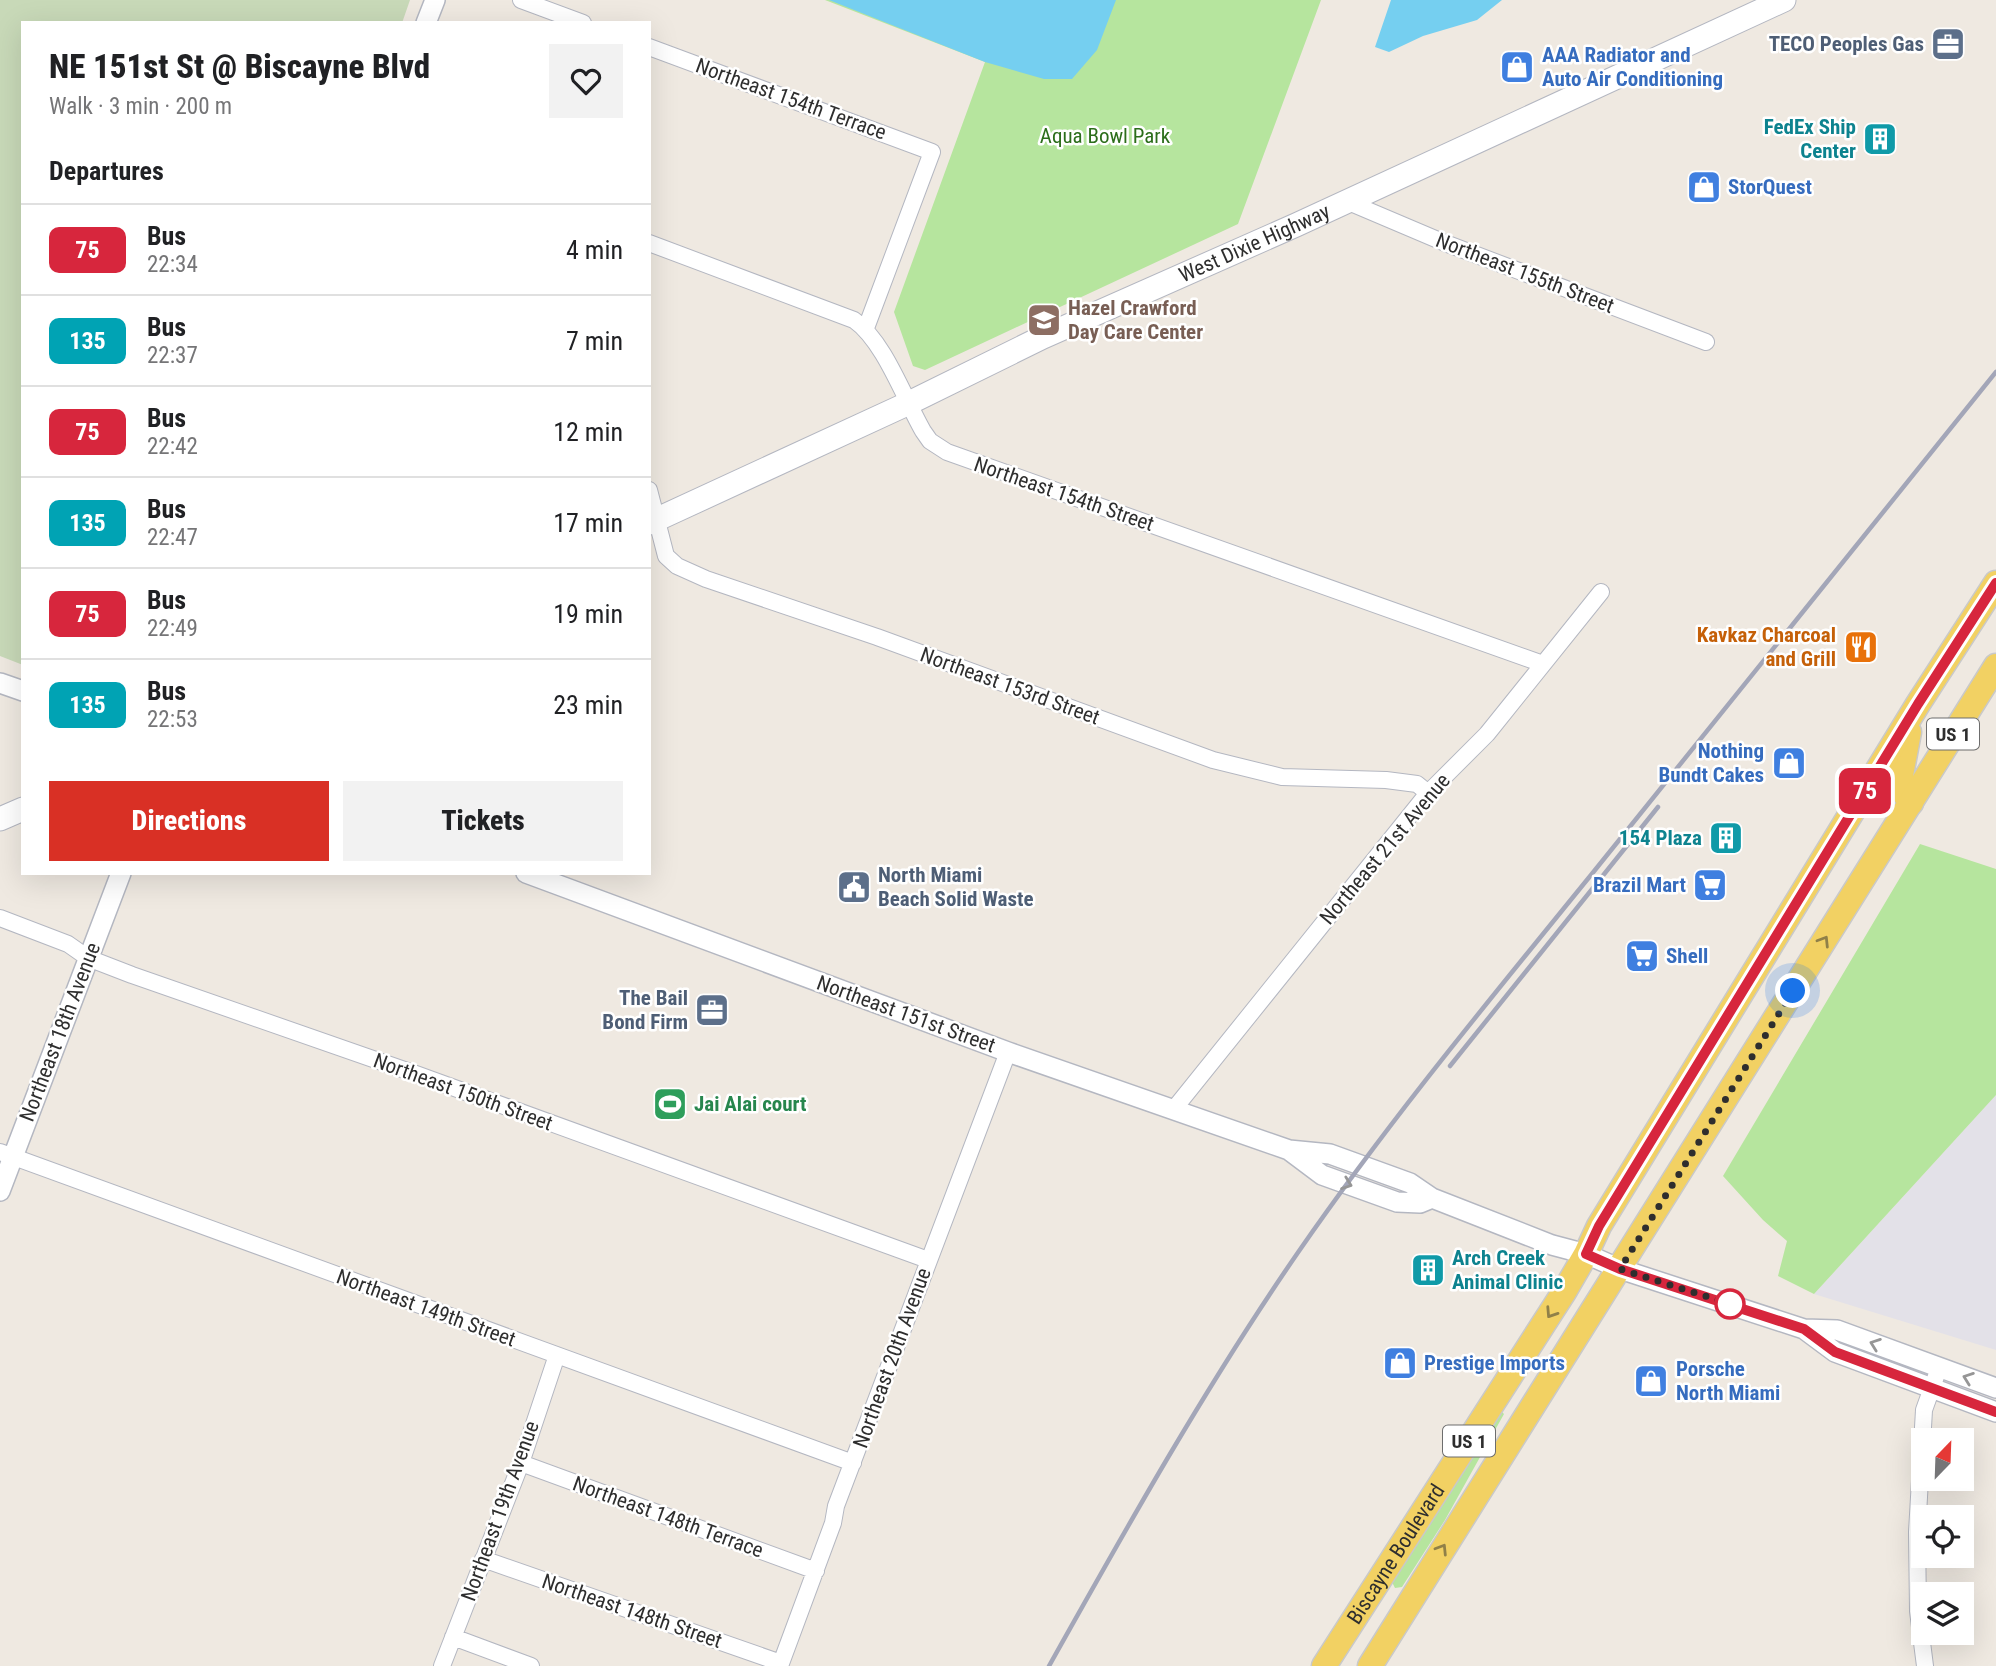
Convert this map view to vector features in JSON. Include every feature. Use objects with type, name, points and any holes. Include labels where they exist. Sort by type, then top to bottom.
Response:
[{"type":"main road","name":"West Dixie Highway","points":[[653,522],[1044,337],[1784,0]]},
{"type":"main road","name":"Biscayne Boulevard","points":[[1324,1666],[1564,1292],[1605,1214],[1914,710],[1996,583]]},
{"type":"main road","name":"Biscayne Boulevard","points":[[1376,1655],[1996,666]]},
{"type":"main road","points":[[1911,803],[1899,786],[1914,710]]},
{"type":"main road","points":[[0,819],[21,810]]},
{"type":"main road","points":[[1349,1626],[1376,1655]]},
{"type":"street","points":[[427,21],[435,0]]},
{"type":"street","points":[[522,0],[578,21]]},
{"type":"street","name":"Northeast 154th Terrace","points":[[651,48],[932,152],[866,328]]},
{"type":"street","name":"Northeast 155th Street","points":[[1346,201],[1445,243],[1706,342]]},
{"type":"street","points":[[651,244],[845,315],[866,328]]},
{"type":"street","name":"Northeast 154th Street","points":[[866,328],[930,441],[947,452],[1542,664]]},
{"type":"street","name":"Northeast 153rd Street","points":[[653,522],[666,556],[706,579],[962,668],[1174,747],[1282,777],[1386,780],[1417,784],[1428,793]]},
{"type":"street","name":"Northeast 21st Avenue","points":[[1174,1109],[1428,793],[1487,733],[1601,592]]},
{"type":"street","points":[[0,682],[21,690]]},
{"type":"street","name":"Northeast 18th Avenue","points":[[0,1191],[6,1154],[120,875]]},
{"type":"street","name":"Northeast 151st Street","points":[[531,875],[1007,1052],[1289,1150],[1322,1175],[1397,1202],[1420,1203],[1432,1198],[1620,1269],[1804,1329],[1837,1330],[1996,1388]]},
{"type":"street","name":"Northeast 150th Street","points":[[0,918],[68,944],[88,958],[928,1261]]},
{"type":"street","name":"Northeast 20th Avenue","points":[[780,1665],[1007,1052]]},
{"type":"street","name":"Northeast 149th Street","points":[[6,1154],[853,1463]]},
{"type":"street","name":"Northeast 151st Street","points":[[1804,1329],[1835,1352],[1996,1412]]},
{"type":"street","name":"Northeast 19th Avenue","points":[[442,1666],[521,1462],[557,1355]]},
{"type":"street","points":[[1925,1666],[1918,1611],[1917,1532],[1924,1410],[1939,1368]]},
{"type":"street","name":"Northeast 148th Terrace","points":[[521,1462],[816,1571]]},
{"type":"street","name":"Northeast 148th Street","points":[[483,1559],[780,1665]]},
{"type":"street","points":[[453,1637],[531,1666]]},
{"type":"shaded area","points":[[1996,1095],[1996,1350],[1814,1294]]},
{"type":"green space","points":[[0,0],[410,0],[403,21],[21,21],[21,664],[0,656]]},
{"type":"green space","name":"Aqua Bowl Park","points":[[825,0],[1321,0],[1238,224],[925,370],[913,366],[894,312],[985,62]]},
{"type":"green space","points":[[1920,844],[1996,869],[1996,1095],[1814,1294],[1778,1276],[1787,1241],[1763,1220],[1723,1176]]},
{"type":"green space","points":[[1502,1412],[1504,1414],[1445,1520],[1402,1587],[1395,1588],[1392,1582]]},
{"type":"water","points":[[829,0],[1116,0],[1097,50],[1072,79],[1044,79],[985,62]]},
{"type":"water","points":[[1391,0],[1502,0],[1477,20],[1423,36],[1389,52],[1375,47]]},
{"type":"railway","points":[[1049,1666],[1200,1404],[1265,1301],[1333,1203],[1478,1014],[1996,372]]},
{"type":"railway","points":[[1450,1066],[1658,807]]},
{"type":"bus line","name":"75","points":[[1996,583],[1751,975],[1599,1226],[1586,1254],[1620,1269],[1804,1329],[1835,1352],[1996,1412]]},
{"type":"place","name":"TECO Peoples Gas","points":[[1948,44]]},
{"type":"place","name":"AAA Radiator and Auto Air Conditioning","points":[[1517,67]]},
{"type":"place","name":"FedEx Ship Center","points":[[1880,139]]},
{"type":"place","name":"StorQuest","points":[[1704,187]]},
{"type":"place","name":"Hazel Crawford Day Care Center","points":[[1044,320]]},
{"type":"place","name":"Kavkaz Charcoal and Grill","points":[[1861,647]]},
{"type":"place","name":"Nothing Bundt Cakes","points":[[1789,763]]},
{"type":"place","name":"154 Plaza","points":[[1726,838]]},
{"type":"place","name":"Brazil Mart","points":[[1710,885]]},
{"type":"place","name":"North Miami Beach Solid Waste","points":[[854,887]]},
{"type":"place","name":"Shell","points":[[1642,956]]},
{"type":"place","name":"The Bail Bond Firm","points":[[712,1010]]},
{"type":"place","name":"Jai Alai court","points":[[670,1104]]},
{"type":"place","name":"Arch Creek Animal Clinic","points":[[1428,1270]]},
{"type":"place","name":"Prestige Imports","points":[[1400,1363]]},
{"type":"place","name":"Porsche North Miami","points":[[1651,1381]]},
{"type":"route","points":[[1730,1304],[1620,1269],[1793,991]]}]
